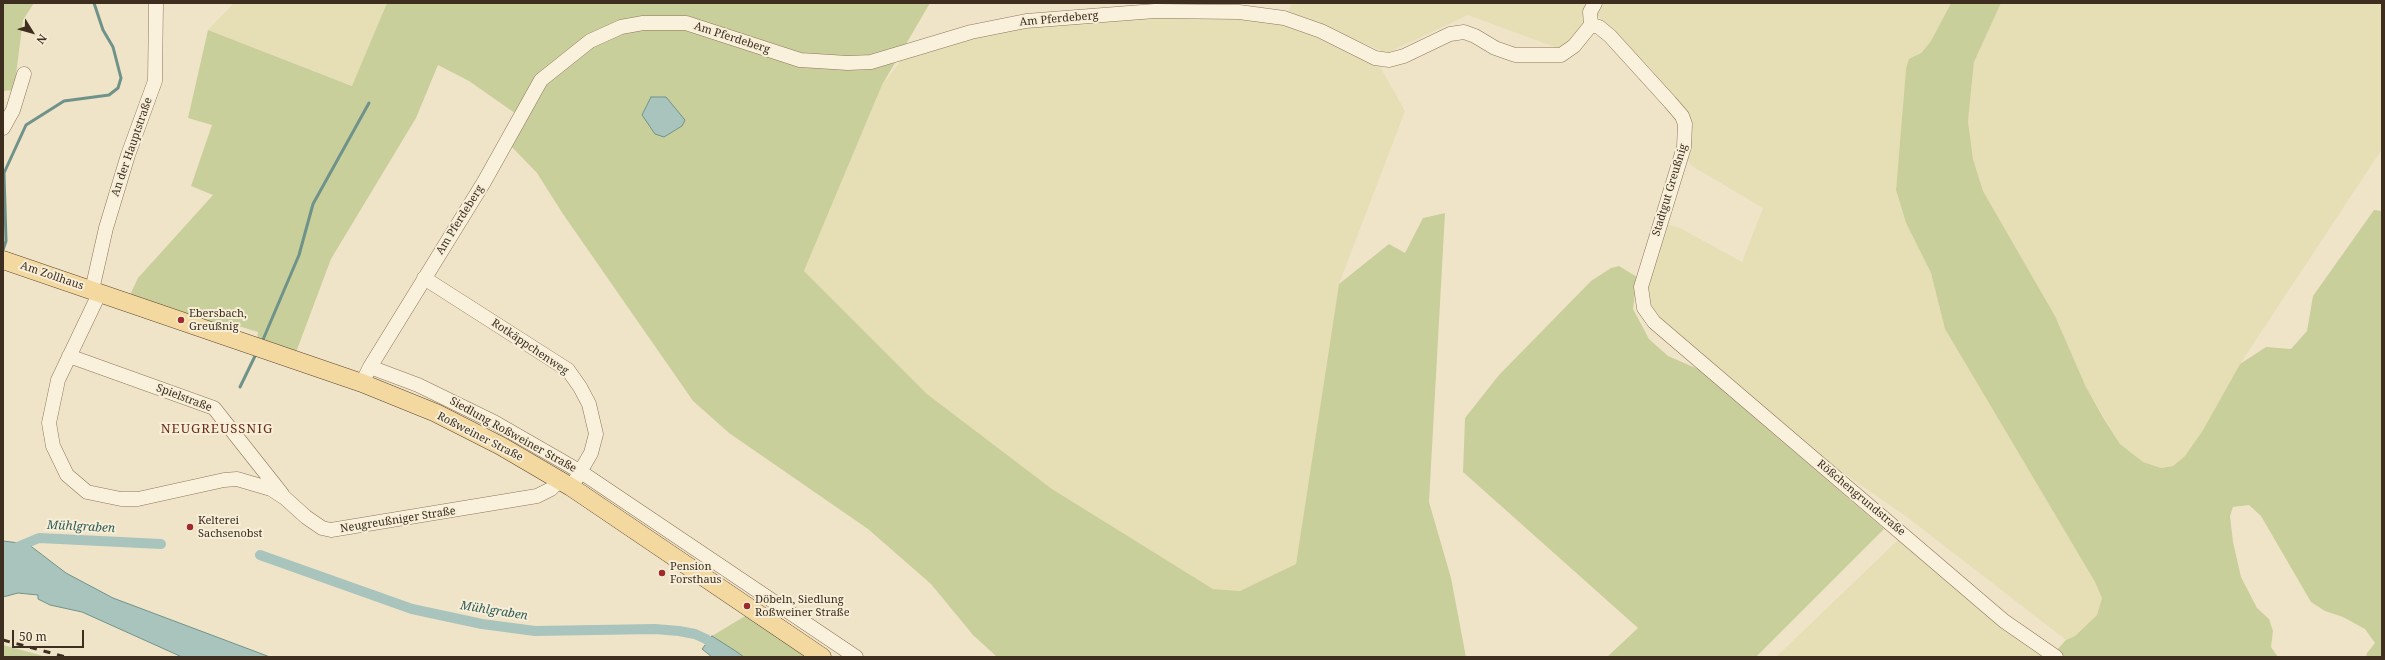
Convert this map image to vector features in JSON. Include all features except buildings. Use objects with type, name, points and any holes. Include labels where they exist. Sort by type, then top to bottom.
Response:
[{"type":"main road","name":"Am Zollhaus","points":[[4,260],[96,291]]},
{"type":"main road","name":"Roßweiner Straße","points":[[96,291],[366,375],[501,446],[566,484],[822,657]]},
{"type":"street","name":"An der Hauptstraße","points":[[96,291],[106,228],[128,155],[155,81],[156,3]]},
{"type":"street","points":[[1591,25],[1590,12],[1594,3]]},
{"type":"street","name":"Am Pferdeberg","points":[[366,375],[484,182],[541,80],[590,41],[621,27],[643,22],[686,23],[800,60],[848,63],[871,62],[971,32],[1026,21],[1155,11],[1239,12],[1284,18],[1321,31],[1375,58],[1389,60],[1404,56],[1450,34],[1464,32],[1476,36],[1495,48],[1515,55],[1561,55],[1574,46],[1591,25]]},
{"type":"street","name":"Stadtgut Greußnig","points":[[1591,25],[1599,27],[1610,36],[1682,116],[1685,124],[1684,147],[1641,287],[1644,308],[1654,322],[1668,335]]},
{"type":"street","points":[[3,128],[13,110],[24,74]]},
{"type":"street","name":"Rotkäppchenweg","points":[[424,278],[568,370],[580,387],[594,422],[596,434],[592,453],[581,472],[566,484]]},
{"type":"street","name":"Neugreußniger Straße","points":[[96,291],[58,380],[49,423],[53,446],[67,475],[87,492],[109,497],[138,499],[224,480],[237,479],[271,489],[285,498],[306,517],[322,528],[332,530],[537,496],[566,484]]},
{"type":"street","name":"Rößchengrundstraße","points":[[1668,335],[2004,621],[2056,657]]},
{"type":"street","name":"Spielstraße","points":[[69,356],[214,408],[285,498]]},
{"type":"street","name":"Siedlung Roßweiner Straße","points":[[366,375],[418,385],[494,422],[581,472],[856,657]]},
{"type":"street","points":[[637,532],[648,517]]},
{"type":"street","points":[[723,590],[733,574]]},
{"type":"shaded area","points":[[234,3],[387,3],[353,86],[208,30]]},
{"type":"shaded area","points":[[1292,3],[1951,3],[1931,41],[1906,69],[1896,190],[1906,223],[1931,273],[1945,329],[2095,582],[2102,598],[2097,615],[2075,636],[2066,640],[1907,517],[1810,450],[1661,324],[1649,305],[1647,293],[1648,281],[1666,224],[1680,228],[1742,262],[1763,208],[1692,166],[1687,159],[1691,142],[1658,79],[1652,70],[1596,14],[1560,49],[1468,15],[1387,53],[1288,12]]},
{"type":"shaded area","points":[[2001,3],[2382,3],[2382,149],[2240,364],[2203,430],[2185,456],[2173,466],[2161,468],[2143,462],[2120,444],[2086,387],[2055,316],[1983,191],[1973,159],[1968,121],[1974,62]]},
{"type":"shaded area","points":[[1266,15],[1375,58],[1405,111],[1339,284],[1296,564],[1240,591],[1213,589],[1052,489],[927,394],[804,271],[882,85],[907,53],[1026,21]]},
{"type":"shaded area","points":[[1900,538],[2047,657],[1776,657]]},
{"type":"green space","points":[[3,3],[34,3],[23,20],[14,90],[3,91]]},
{"type":"green space","points":[[387,3],[930,3],[882,85],[804,271],[927,394],[1052,489],[1213,589],[1240,591],[1296,564],[1339,284],[1389,244],[1405,253],[1423,218],[1445,213],[1429,502],[1451,578],[1466,657],[997,657],[973,635],[931,584],[868,529],[729,433],[693,401],[563,214],[537,173],[510,145],[519,116],[469,81],[438,65],[416,118],[331,259],[295,355],[257,341],[258,332],[238,326],[234,333],[129,297],[138,278],[213,195],[191,186],[212,125],[188,118],[208,30],[352,86]]},
{"type":"green space","points":[[1951,3],[2001,3],[1974,62],[1968,121],[1973,159],[1983,191],[2055,316],[2086,387],[2120,444],[2143,462],[2161,468],[2173,466],[2185,456],[2203,430],[2240,364],[2266,347],[2291,349],[2307,331],[2313,296],[2374,210],[2382,211],[2382,657],[2366,657],[2367,653],[2375,643],[2365,629],[2343,617],[2325,611],[2311,602],[2261,516],[2249,505],[2233,507],[2230,516],[2233,542],[2241,577],[2257,608],[2269,619],[2273,631],[2271,647],[2278,657],[2062,657],[2055,652],[2066,640],[2075,636],[2097,615],[2102,598],[2095,582],[1945,329],[1931,273],[1906,223],[1896,190],[1906,69],[1909,59],[1921,53],[1931,41]]},
{"type":"green space","points":[[1619,266],[1637,277],[1633,309],[1649,339],[1668,356],[1698,369],[1884,529],[1756,657],[1607,657],[1638,628],[1463,472],[1465,418],[1499,375],[1591,281],[1611,268]]},
{"type":"green space","points":[[750,613],[815,657],[744,657],[712,636]]},
{"type":"green space","points":[[3,645],[47,657],[3,657]]},
{"type":"water","points":[[651,97],[666,97],[685,120],[682,126],[664,137],[655,134],[642,115]]},
{"type":"water","points":[[3,541],[28,544],[66,573],[113,598],[270,657],[182,657],[82,612],[50,605],[38,599],[38,595],[18,593],[3,597]]},
{"type":"water","points":[[712,636],[744,657],[712,657],[702,649]]},
{"type":"waterway","points":[[3,250],[6,241],[4,173],[26,125],[64,101],[109,95],[118,88],[121,78],[113,47],[103,30],[94,3]]},
{"type":"waterway","points":[[262,342],[299,255],[313,204],[369,103]]},
{"type":"waterway","points":[[240,387],[256,354]]},
{"type":"waterway","name":"Mühlgraben","points":[[3,553],[39,538],[161,544]]},
{"type":"waterway","name":"Mühlgraben","points":[[260,555],[412,609],[482,624],[535,631],[655,629],[679,631],[695,634],[706,639],[727,657]]},
{"type":"railway","points":[[3,640],[66,657]]},
{"type":"place","name":"Ebersbach, Greußnig","points":[[181,320]]},
{"type":"place","name":"Kelterei Sachsenobst","points":[[190,527]]},
{"type":"place","name":"Pension Forsthaus","points":[[662,573]]},
{"type":"place","name":"Döbeln, Siedlung Roßweiner Straße","points":[[747,606]]},
{"type":"district","name":"NEUGREUSSNIG","points":[[217,429]]}]
